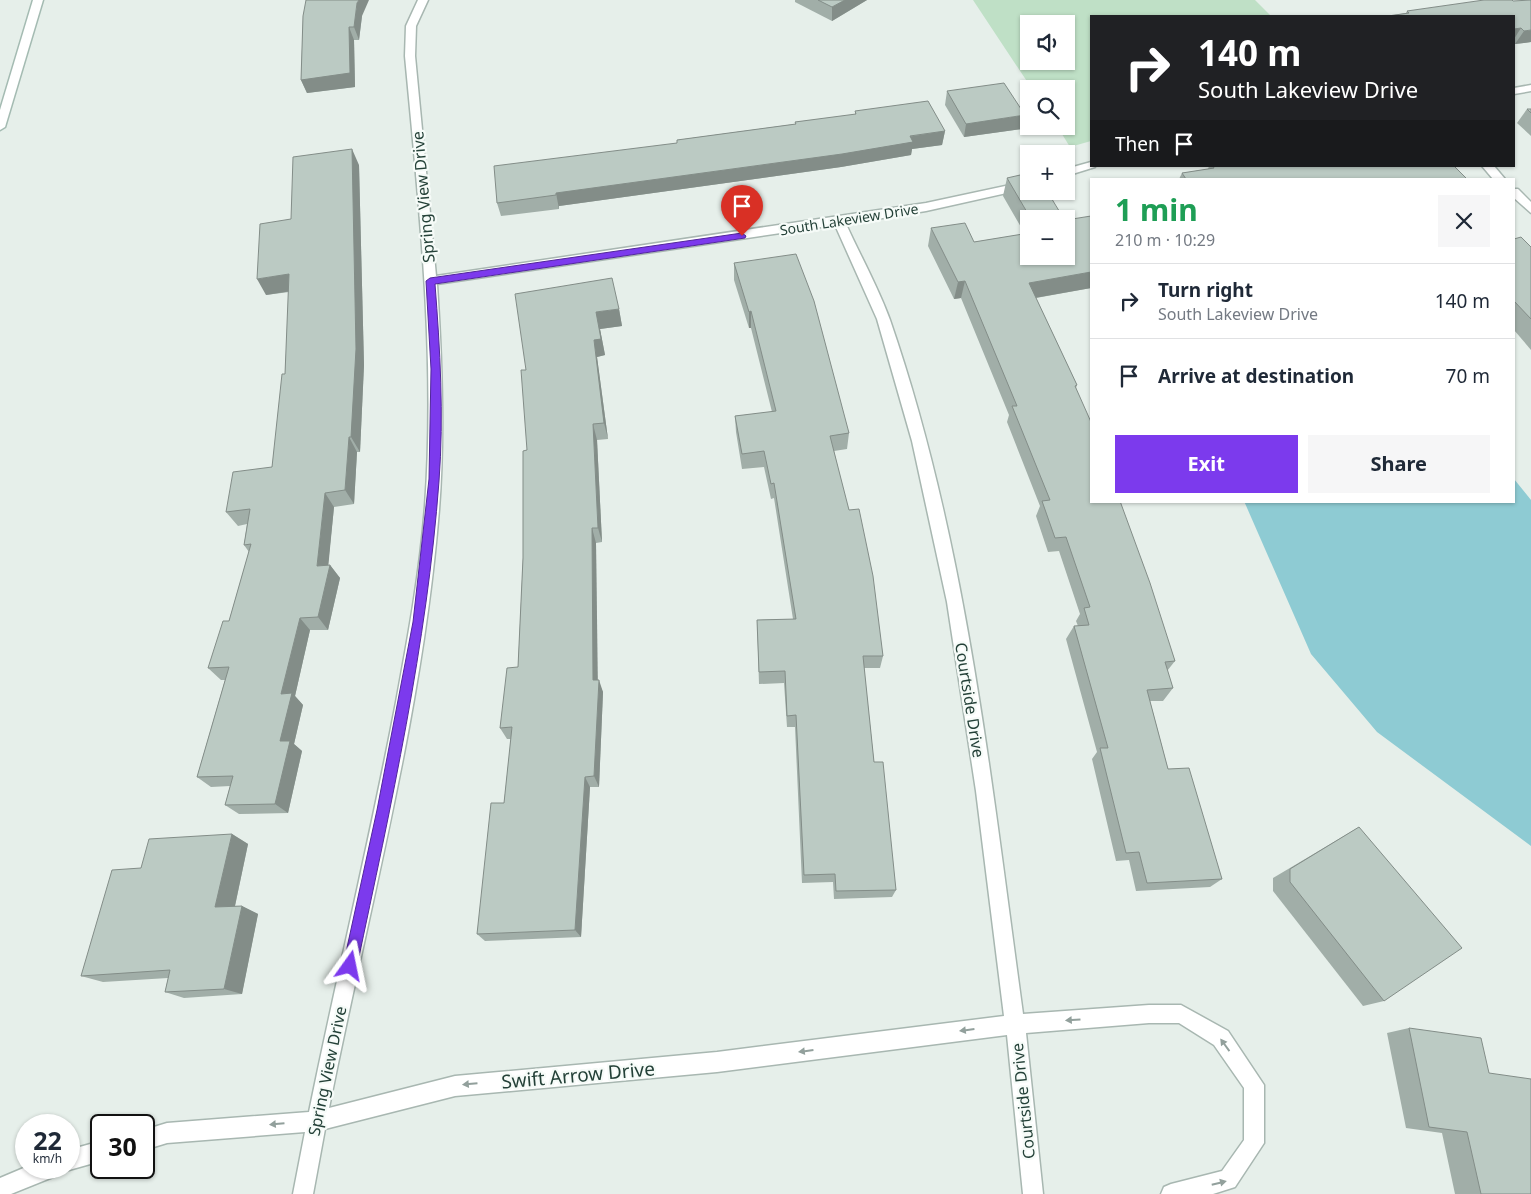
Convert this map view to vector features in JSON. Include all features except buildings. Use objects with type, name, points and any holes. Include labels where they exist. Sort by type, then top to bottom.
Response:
[{"type":"street","points":[[0,127],[38,0]]},
{"type":"street","name":"Spring View Drive","points":[[304,1194],[316,1121],[383,810],[419,622],[434,479],[436,369],[410,56],[411,26],[423,0]]},
{"type":"street","points":[[1515,91],[1531,88]]},
{"type":"street","points":[[1075,170],[1090,166]]},
{"type":"street","points":[[1488,167],[1499,178]]},
{"type":"street","name":"South Lakeview Drive","points":[[430,281],[839,222],[926,207],[1020,186]]},
{"type":"street","points":[[1515,193],[1531,209]]},
{"type":"street","name":"Courtside Drive","points":[[839,222],[886,328],[919,441],[955,602],[984,791],[1015,1024],[1033,1194]]},
{"type":"street","name":"Swift Arrow Drive","points":[[155,1137],[167,1133],[316,1121],[455,1086],[717,1062],[1015,1024],[1149,1014],[1181,1014],[1221,1038],[1254,1085],[1254,1143],[1228,1180],[1171,1194]]},
{"type":"street","points":[[0,1188],[23,1179]]},
{"type":"green space","points":[[973,0],[1255,0],[1270,15],[1090,15],[1090,141],[1075,146],[1069,145],[1063,135],[1075,135],[1075,80],[1026,80]]},
{"type":"water","points":[[1515,480],[1531,500],[1531,846],[1377,732],[1311,654],[1245,503],[1515,503]]},
{"type":"route","points":[[350,966],[383,810],[419,622],[434,479],[436,369],[430,281],[742,236]]}]
